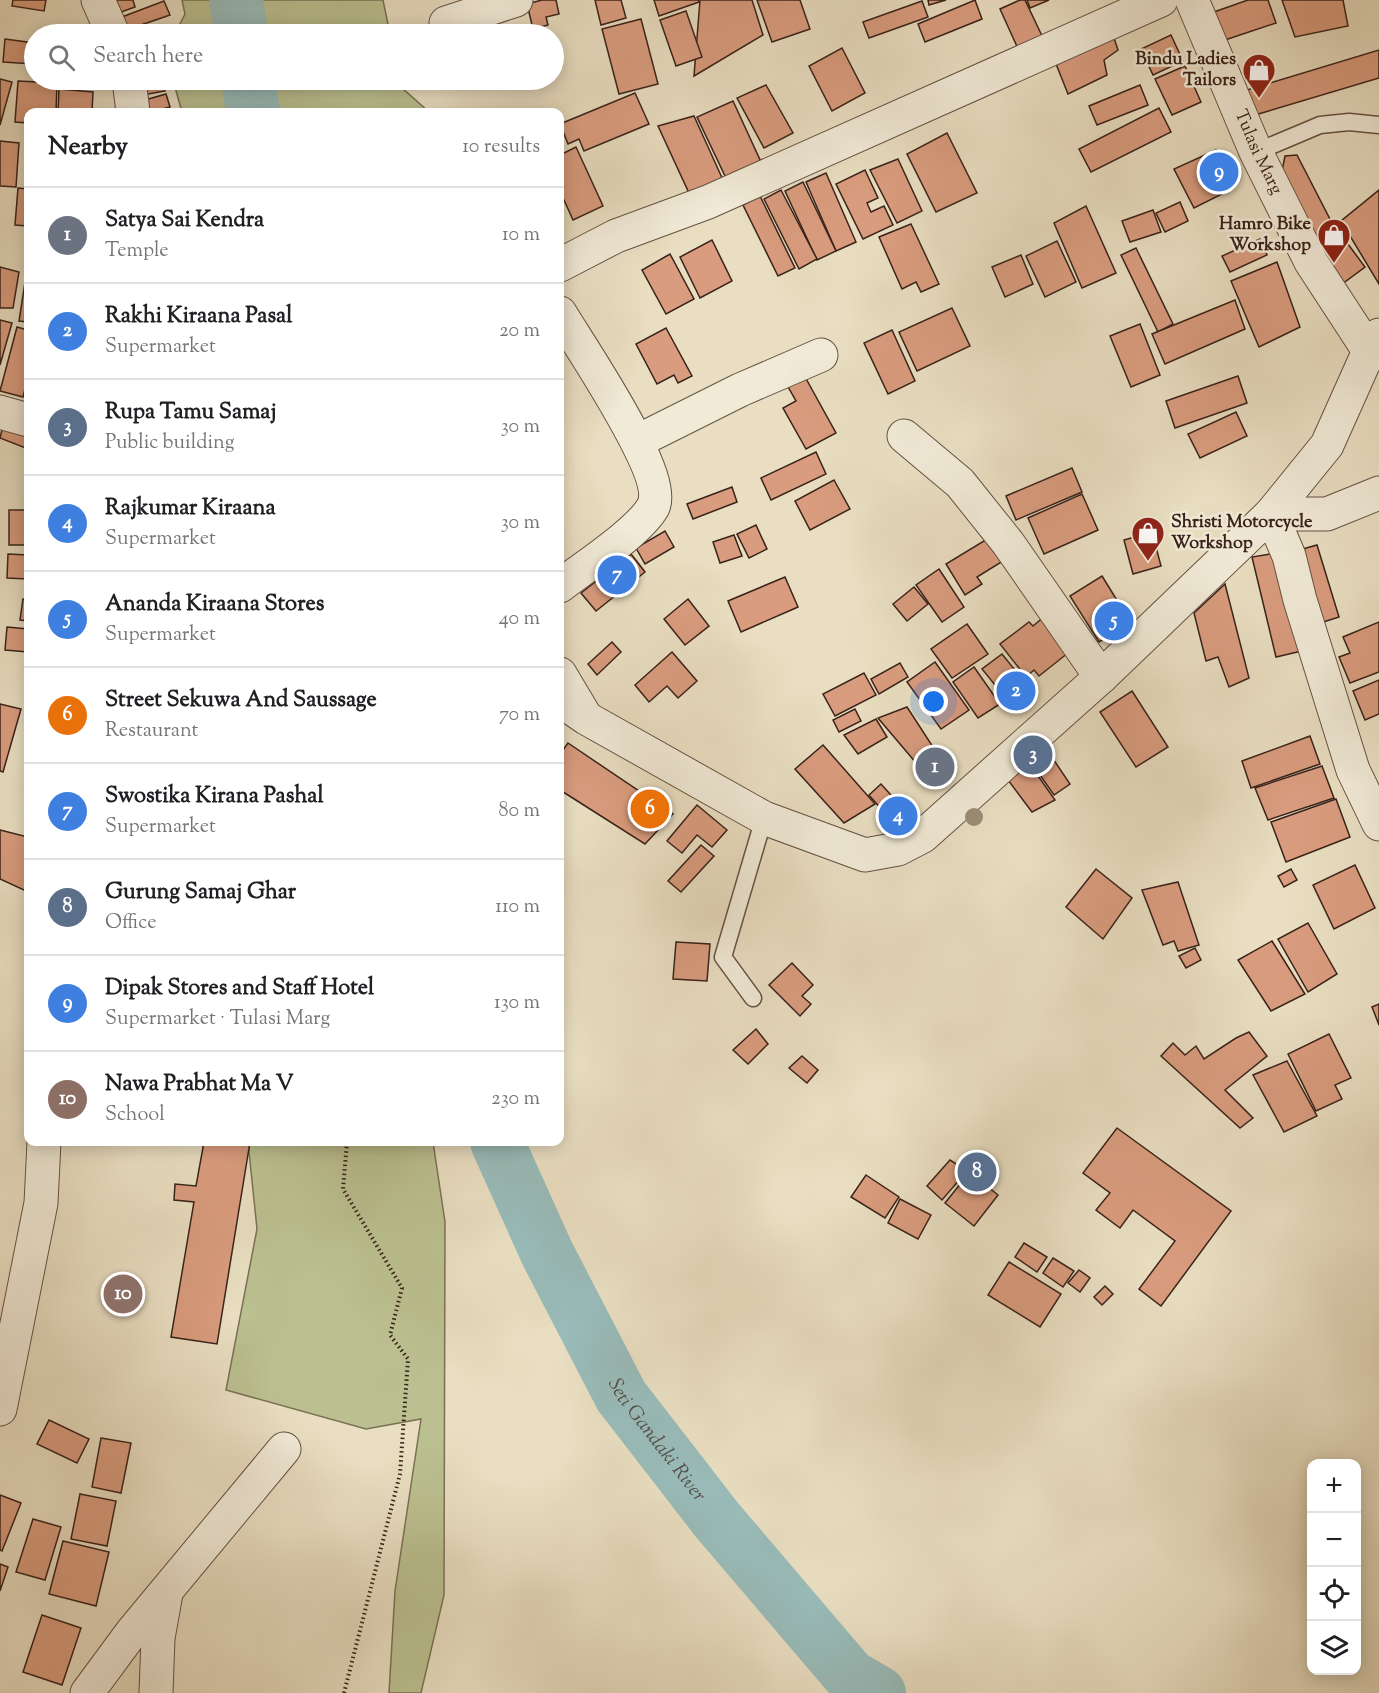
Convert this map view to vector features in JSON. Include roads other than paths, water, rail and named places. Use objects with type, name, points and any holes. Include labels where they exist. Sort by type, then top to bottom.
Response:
[{"type":"street","points":[[98,0],[109,24]]},
{"type":"street","points":[[446,23],[516,0]]},
{"type":"street","points":[[564,263],[616,237],[708,202],[1161,0]]},
{"type":"street","name":"Tulasi Marg","points":[[1192,0],[1256,152],[1311,262],[1375,346]]},
{"type":"street","points":[[130,90],[132,108]]},
{"type":"street","points":[[564,320],[638,441],[655,486],[654,504],[642,522],[564,583]]},
{"type":"street","points":[[564,686],[572,709],[764,818],[866,855],[898,849],[923,836],[1101,678],[1270,514],[1327,445],[1375,346]]},
{"type":"street","points":[[638,441],[740,390],[821,354]]},
{"type":"street","points":[[0,412],[24,419]]},
{"type":"street","points":[[904,436],[960,483],[1008,543],[1101,678]]},
{"type":"street","points":[[1270,514],[1327,514],[1379,493]]},
{"type":"street","points":[[1270,514],[1289,555],[1300,600],[1353,770],[1379,824]]},
{"type":"street","points":[[0,1409],[41,1203],[44,1146]]},
{"type":"street","points":[[87,1693],[132,1632],[284,1449]]},
{"type":"street","points":[[156,1693],[158,1638],[166,1593]]},
{"type":"lane","points":[[1256,152],[1320,125],[1349,122],[1379,125]]},
{"type":"lane","points":[[753,999],[723,957],[764,818]]},
{"type":"waterway","name":"Seti Gandaki River","points":[[236,0],[240,24]]},
{"type":"waterway","name":"Seti Gandaki River","points":[[250,90],[252,108]]},
{"type":"waterway","name":"Seti Gandaki River","points":[[499,1146],[547,1253],[621,1396],[717,1520],[850,1676],[879,1693]]},
{"type":"place","name":"Bindu Ladies Tailors","points":[[1259,99]]},
{"type":"place","name":"Dipak Stores and Staff Hotel","points":[[1219,172]]},
{"type":"place","name":"Hamro Bike Workshop","points":[[1334,264]]},
{"type":"place","name":"Shristi Motorcycle Workshop","points":[[1148,562]]},
{"type":"place","name":"Swostika Kirana Pashal","points":[[617,575]]},
{"type":"place","name":"Ananda Kiraana Stores","points":[[1114,621]]},
{"type":"place","name":"Rakhi Kiraana Pasal","points":[[1016,691]]},
{"type":"place","name":"Rupa Tamu Samaj","points":[[1033,755]]},
{"type":"place","name":"Satya Sai Kendra","points":[[935,767]]},
{"type":"place","name":"Street Sekuwa And Saussage","points":[[650,809]]},
{"type":"place","name":"Rajkumar Kiraana","points":[[898,816]]},
{"type":"place","name":"Gurung Samaj Ghar","points":[[977,1172]]},
{"type":"place","name":"Nawa Prabhat Ma V","points":[[123,1294]]}]
